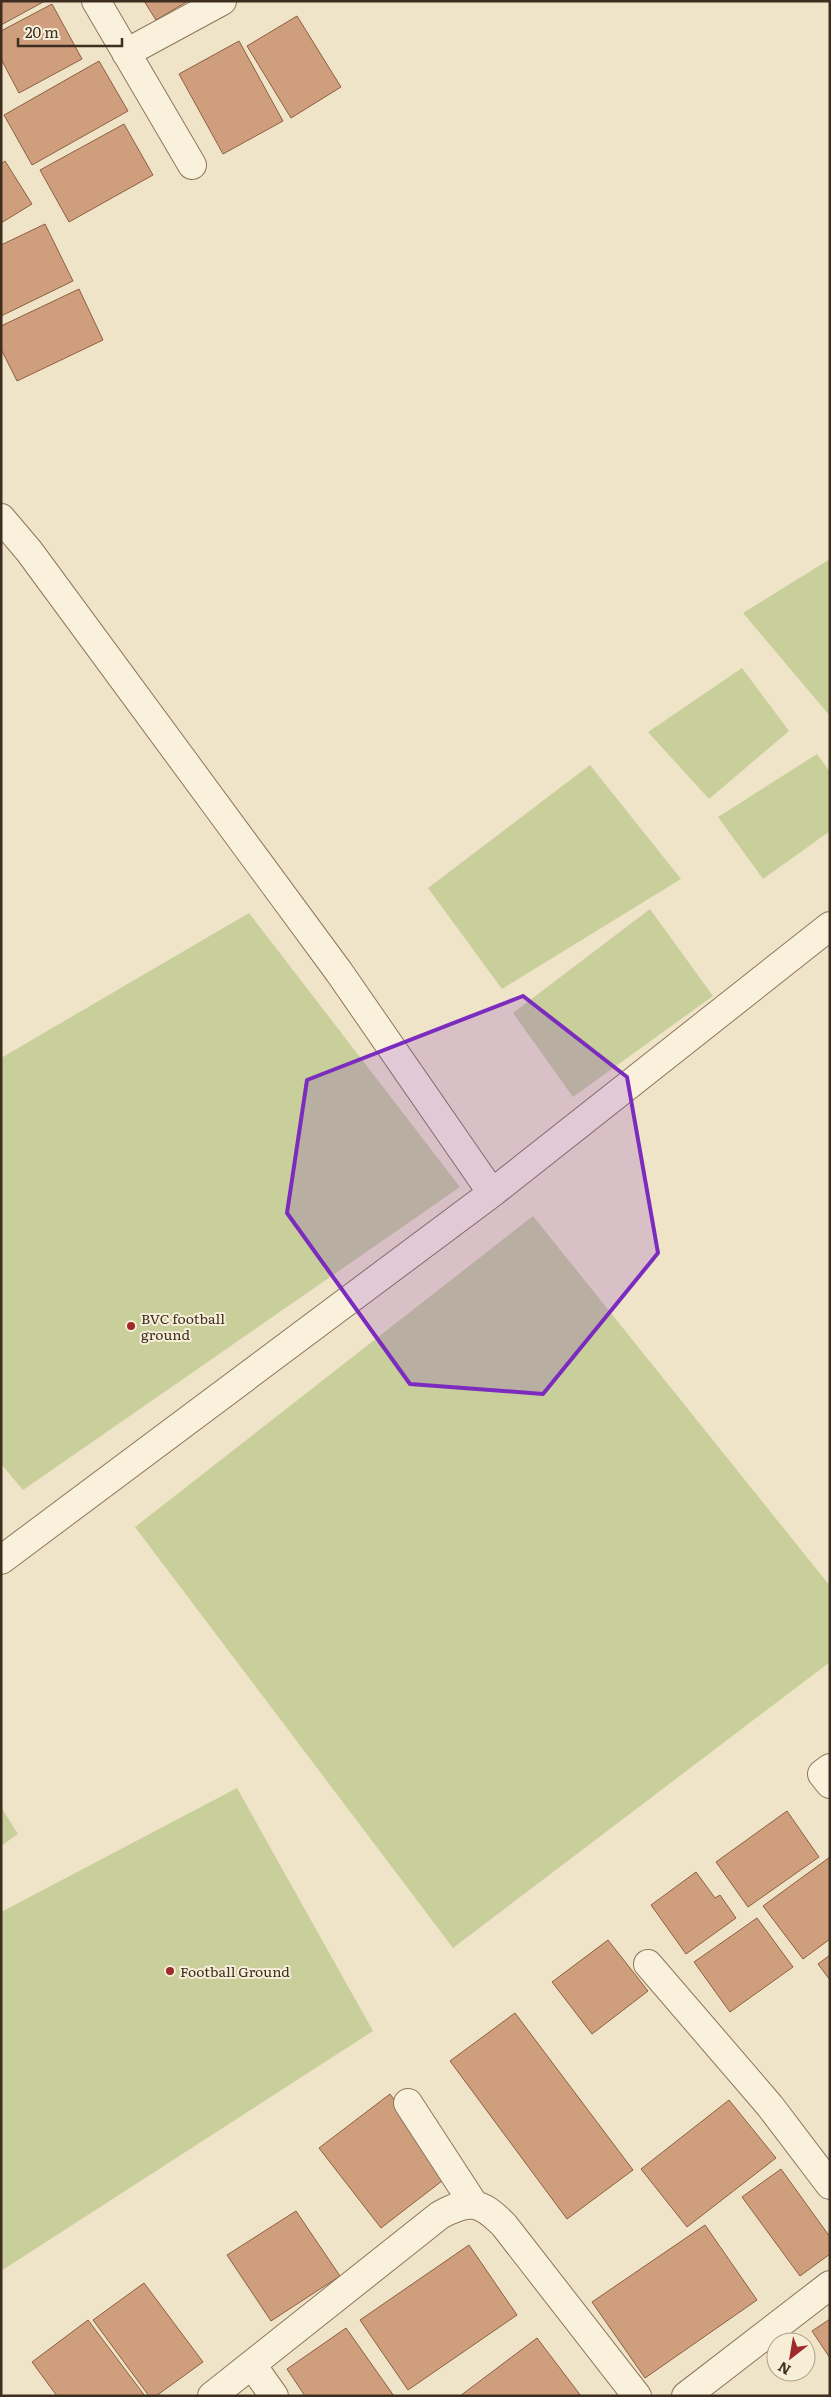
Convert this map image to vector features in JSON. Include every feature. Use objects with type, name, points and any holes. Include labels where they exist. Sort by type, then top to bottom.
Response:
[{"type":"street","points":[[96,1],[192,165]]},
{"type":"street","points":[[126,53],[222,1]]},
{"type":"street","points":[[1,518],[29,551],[339,972],[492,1192]]},
{"type":"street","points":[[1,1560],[492,1192],[830,926]]},
{"type":"street","points":[[830,1768],[822,1774],[830,1784]]},
{"type":"street","points":[[648,1964],[770,2106],[830,2185]]},
{"type":"street","points":[[408,2103],[473,2203]]},
{"type":"street","points":[[212,2396],[440,2216],[460,2204],[473,2203],[490,2211],[504,2225],[637,2396]]},
{"type":"street","points":[[686,2396],[830,2285]]},
{"type":"street","points":[[252,2365],[274,2396]]},
{"type":"highlighted area","points":[[523,996],[627,1077],[658,1253],[543,1394],[410,1384],[287,1213],[307,1080]]},
{"type":"green space","points":[[830,559],[830,716],[743,613]]},
{"type":"green space","points":[[742,668],[789,731],[709,799],[648,732]]},
{"type":"green space","points":[[817,754],[830,772],[830,831],[763,879],[718,817]]},
{"type":"green space","points":[[590,765],[681,879],[502,989],[428,888]]},
{"type":"green space","points":[[650,909],[713,996],[573,1097],[513,1013]]},
{"type":"green space","name":"BVC football ground","points":[[249,913],[460,1187],[23,1490],[1,1464],[1,1058]]},
{"type":"green space","points":[[533,1216],[830,1586],[830,1662],[453,1948],[135,1527]]},
{"type":"green space","name":"Football Ground","points":[[237,1788],[373,2031],[1,2271],[1,1912]]},
{"type":"green space","points":[[1,1807],[18,1834],[1,1846]]},
{"type":"building","points":[[1,1],[45,1],[1,25]]},
{"type":"building","points":[[144,1],[188,1],[156,20]]},
{"type":"building","points":[[52,4],[82,59],[19,93],[1,59],[1,31]]},
{"type":"building","points":[[297,16],[341,87],[291,118],[247,46]]},
{"type":"building","points":[[239,41],[283,121],[223,154],[179,74]]},
{"type":"building","points":[[99,61],[128,111],[32,165],[4,115]]},
{"type":"building","points":[[124,124],[153,175],[69,222],[40,170]]},
{"type":"building","points":[[5,161],[32,204],[1,223],[1,164]]},
{"type":"building","points":[[45,224],[73,281],[1,316],[1,245]]},
{"type":"building","points":[[79,289],[103,340],[17,381],[1,349],[1,326]]},
{"type":"building","points":[[787,1811],[819,1857],[748,1907],[716,1862]]},
{"type":"building","points":[[830,1857],[830,1939],[803,1959],[763,1906]]},
{"type":"building","points":[[696,1872],[715,1898],[720,1895],[736,1918],[686,1954],[651,1905]]},
{"type":"building","points":[[757,1918],[793,1967],[730,2012],[694,1962]]},
{"type":"building","points":[[608,1940],[648,1991],[592,2034],[552,1982]]},
{"type":"building","points":[[830,1955],[830,1980],[818,1964]]},
{"type":"building","points":[[515,2013],[633,2170],[567,2219],[450,2061]]},
{"type":"building","points":[[390,2094],[451,2174],[381,2228],[319,2148]]},
{"type":"building","points":[[729,2100],[776,2158],[687,2227],[641,2169]]},
{"type":"building","points":[[781,2169],[830,2237],[830,2254],[800,2276],[742,2197]]},
{"type":"building","points":[[296,2211],[340,2276],[271,2321],[227,2255]]},
{"type":"building","points":[[705,2225],[757,2300],[645,2378],[592,2302]]},
{"type":"building","points":[[469,2245],[517,2315],[408,2390],[360,2320]]},
{"type":"building","points":[[144,2283],[203,2362],[156,2396],[149,2396],[93,2320]]},
{"type":"building","points":[[830,2319],[830,2358],[816,2337],[816,2332],[812,2331]]},
{"type":"building","points":[[88,2320],[145,2396],[57,2396],[32,2362]]},
{"type":"building","points":[[346,2328],[394,2396],[305,2396],[287,2369]]},
{"type":"building","points":[[537,2338],[581,2396],[460,2396]]},
{"type":"place","name":"BVC football ground","points":[[131,1326]]},
{"type":"place","name":"Football Ground","points":[[170,1971]]}]
